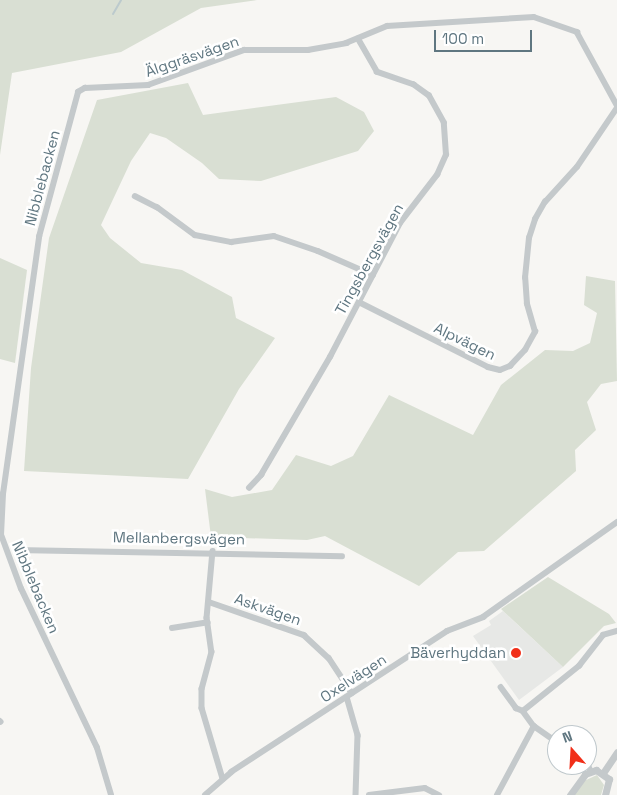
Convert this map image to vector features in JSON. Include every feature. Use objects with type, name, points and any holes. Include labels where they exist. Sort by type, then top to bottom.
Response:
[{"type":"street","name":"Älggräsvägen","points":[[85,88],[148,86],[244,50],[308,50],[358,39],[387,26],[541,18],[577,32],[617,107]]},
{"type":"street","name":"Tingsbergsvägen","points":[[248,488],[260,475],[359,302],[400,223],[440,169],[447,140],[442,116],[429,96],[414,85],[377,72],[358,39]]},
{"type":"street","name":"Nibblebacken","points":[[85,88],[77,95],[39,237],[3,494],[1,535],[21,589],[97,748],[110,795]]},
{"type":"street","name":"Alpvägen","points":[[359,302],[488,367],[500,370],[515,362],[531,342],[535,332],[527,304],[525,278],[529,238],[535,219],[546,202],[577,168],[617,107]]},
{"type":"street","points":[[135,196],[157,207],[195,235],[230,242],[274,236],[318,251],[373,275]]},
{"type":"street","name":"Oxelvägen","points":[[205,795],[223,779],[447,631],[483,617],[617,522]]},
{"type":"street","name":"Mellanbergsvägen","points":[[16,550],[213,551],[342,556]]},
{"type":"street","points":[[213,551],[208,622],[212,652],[202,689],[202,708],[223,779]]},
{"type":"street","name":"Askvägen","points":[[209,602],[304,635],[329,658],[350,695],[358,734],[356,795]]},
{"type":"street","points":[[172,628],[208,622]]},
{"type":"street","points":[[523,711],[579,666],[603,635],[617,631]]},
{"type":"street","points":[[501,687],[516,708],[523,711],[534,726],[547,735]]},
{"type":"street","points":[[497,795],[534,726]]},
{"type":"street","points":[[603,773],[617,752]]},
{"type":"street","points":[[597,772],[603,773],[609,779],[605,795]]},
{"type":"street","points":[[570,795],[584,775]]},
{"type":"street","points":[[369,795],[425,788],[438,795]]},
{"type":"shaded area","points":[[0,0],[257,0],[201,8],[121,52],[12,73],[0,155]]},
{"type":"shaded area","points":[[188,83],[203,115],[336,97],[364,112],[374,131],[358,151],[261,181],[219,179],[202,163],[166,138],[150,133],[131,161],[101,225],[110,238],[141,263],[182,270],[232,297],[236,318],[275,338],[239,389],[188,479],[24,471],[31,368],[49,238],[97,100]]},
{"type":"shaded area","points":[[0,258],[27,270],[15,363],[0,359]]},
{"type":"shaded area","points":[[586,276],[615,281],[617,381],[601,384],[587,402],[596,430],[575,450],[576,471],[484,551],[458,552],[419,586],[325,536],[307,540],[211,537],[205,489],[232,497],[272,490],[296,455],[331,466],[353,456],[389,395],[473,435],[501,385],[545,350],[573,351],[590,343],[597,313],[584,305]]},
{"type":"shaded area","points":[[548,577],[609,614],[616,623],[604,626],[563,667],[501,609]]},
{"type":"shaded area","name":"Bäverhyddan","points":[[503,611],[563,667],[519,700],[473,636],[491,625],[489,621]]},
{"type":"shaded area","points":[[597,775],[604,785],[601,795],[573,795],[584,781]]},
{"type":"waterway","points":[[113,14],[121,0]]},
{"type":"place","name":"Bäverhyddan","points":[[516,653]]}]
